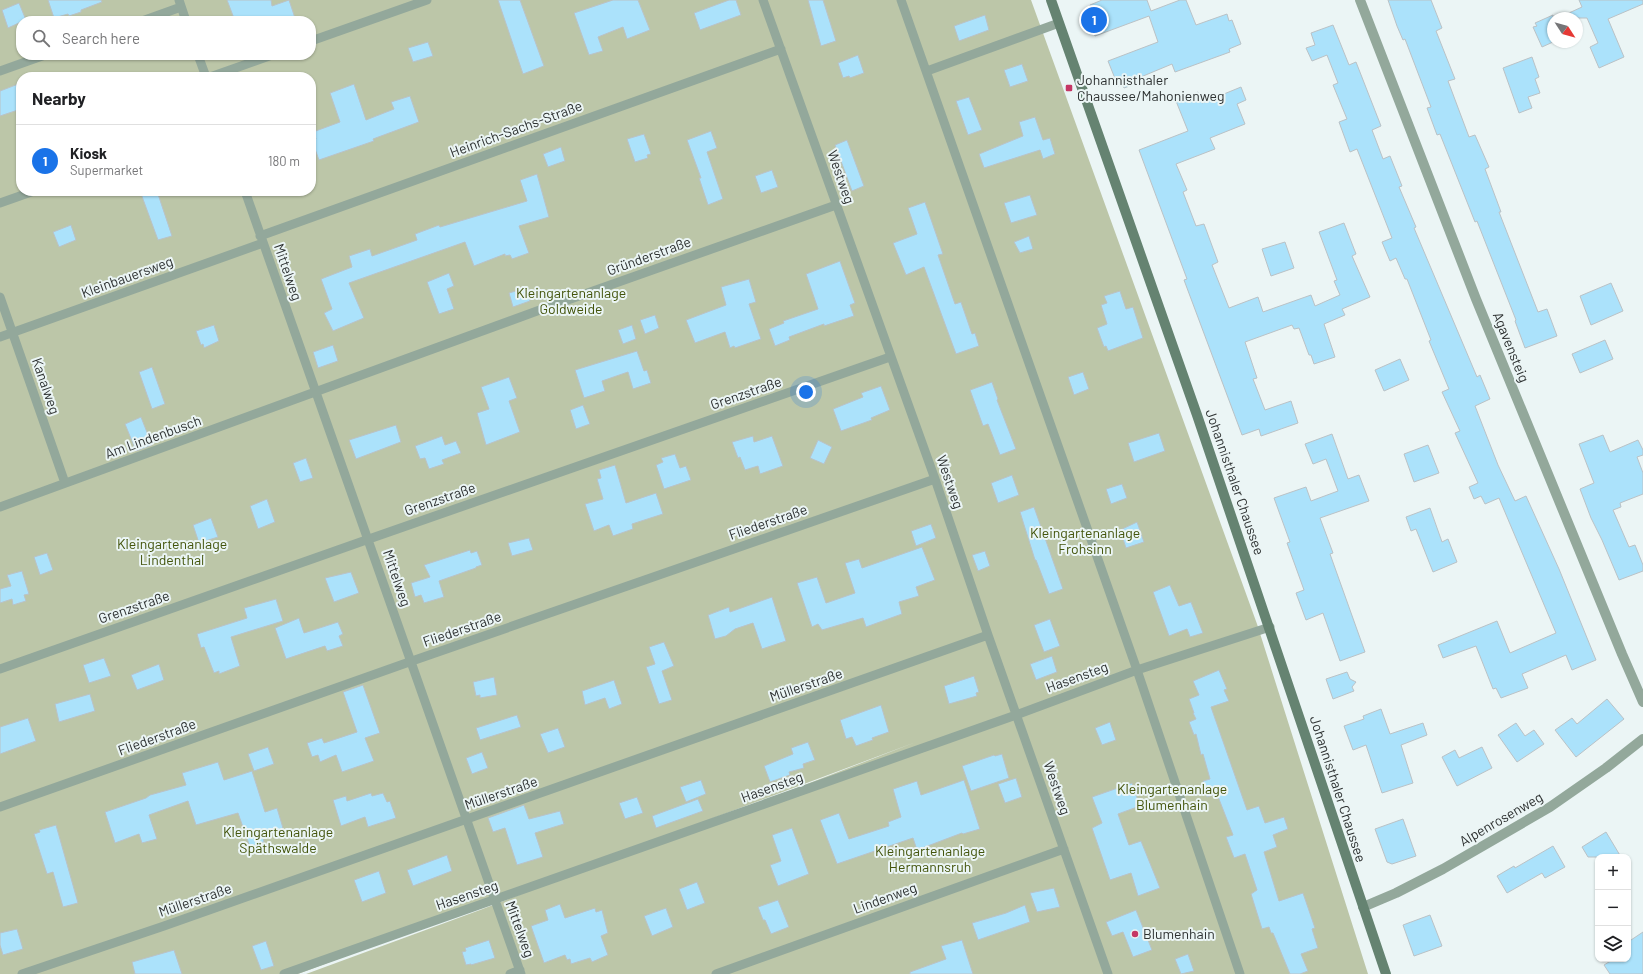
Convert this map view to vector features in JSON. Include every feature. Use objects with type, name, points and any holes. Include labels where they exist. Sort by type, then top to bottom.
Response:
[{"type":"street","name":"Johannisthaler Chaussee","points":[[1051,0],[1195,408],[1386,974]]},
{"type":"street","name":"Agavensteig","points":[[1360,0],[1476,299],[1643,702]]},
{"type":"street","name":"Alpenrosenweg","points":[[1363,907],[1396,894],[1443,869],[1550,807],[1606,768],[1643,739]]},
{"type":"lane","points":[[316,39],[427,0]]},
{"type":"lane","name":"Westweg","points":[[764,0],[890,357],[935,479],[988,635],[1108,974]]},
{"type":"lane","points":[[901,0],[1137,670],[1240,974]]},
{"type":"lane","points":[[152,16],[181,2],[185,16]]},
{"type":"lane","points":[[927,71],[1060,24]]},
{"type":"lane","name":"Heinrich-Sachs-Straße","points":[[262,240],[781,49]]},
{"type":"lane","points":[[0,71],[31,60]]},
{"type":"lane","points":[[200,60],[204,72]]},
{"type":"lane","points":[[224,72],[258,60]]},
{"type":"lane","points":[[0,203],[20,196]]},
{"type":"lane","name":"Mittelweg","points":[[247,196],[315,393],[369,539],[521,972]]},
{"type":"lane","name":"Gründerstraße","points":[[315,393],[548,307],[836,205]]},
{"type":"lane","name":"Kleinbauersweg","points":[[0,337],[262,240]]},
{"type":"lane","name":"Kanalweg","points":[[0,297],[64,484]]},
{"type":"lane","name":"Grenzstraße","points":[[0,669],[890,357]]},
{"type":"lane","name":"Am Lindenbusch","points":[[0,507],[315,393]]},
{"type":"lane","name":"Fliederstraße","points":[[0,807],[412,661],[935,479]]},
{"type":"lane","name":"Hasensteg","points":[[284,974],[1016,715],[1137,670],[1270,627]]},
{"type":"lane","name":"Müllerstraße","points":[[22,974],[164,926],[988,635]]},
{"type":"lane","name":"Lindenweg","points":[[716,974],[1064,849]]},
{"type":"lane","points":[[510,974],[521,972]]},
{"type":"green space","points":[[0,0],[1031,0],[1257,624],[1368,974],[306,974],[480,910],[916,742],[298,974],[0,974]]},
{"type":"building","points":[[48,0],[101,0],[102,2],[69,16],[68,14],[53,16]]},
{"type":"building","points":[[227,0],[271,0],[272,6],[289,0],[294,16],[233,16]]},
{"type":"building","points":[[498,0],[520,0],[544,66],[523,74]]},
{"type":"building","points":[[613,0],[638,0],[650,30],[627,39],[623,27],[598,37],[603,51],[589,55],[574,13]]},
{"type":"building","points":[[729,0],[736,0],[741,15],[700,30],[694,13]]},
{"type":"building","points":[[808,0],[823,0],[836,41],[821,46]]},
{"type":"building","points":[[1102,0],[1147,0],[1151,11],[1180,0],[1186,0],[1196,25],[1227,14],[1229,21],[1232,20],[1241,44],[1229,49],[1230,52],[1175,72],[1172,64],[1136,79],[1138,83],[1124,88],[1122,84],[1118,86],[1108,61],[1158,42],[1149,16],[1095,36],[1086,13],[1092,11],[1090,5]]},
{"type":"building","points":[[1388,0],[1431,0],[1442,28],[1436,31],[1455,79],[1448,81],[1469,137],[1475,135],[1489,167],[1485,169],[1501,212],[1499,212],[1538,312],[1547,309],[1557,336],[1525,348],[1515,321],[1516,320],[1477,221],[1475,222],[1440,134],[1437,135],[1427,108],[1431,107],[1405,39],[1403,40],[1397,26]]},
{"type":"building","points":[[1579,0],[1643,0],[1643,4],[1608,19],[1624,57],[1599,68],[1590,47],[1598,43],[1587,18],[1583,18],[1583,12],[1571,12],[1582,7]]},
{"type":"building","points":[[19,3],[24,16],[16,16],[16,24],[8,28],[2,10]]},
{"type":"building","points":[[985,15],[989,30],[959,41],[954,26]]},
{"type":"building","points":[[1547,18],[1547,45],[1542,47],[1533,27],[1537,26],[1535,23]]},
{"type":"building","points":[[1333,25],[1349,65],[1356,62],[1381,126],[1372,130],[1383,159],[1390,156],[1402,186],[1399,187],[1416,227],[1414,228],[1477,377],[1480,375],[1490,399],[1475,406],[1498,465],[1515,501],[1526,496],[1559,569],[1596,660],[1572,670],[1566,655],[1522,674],[1528,688],[1501,698],[1496,688],[1493,689],[1476,646],[1443,658],[1438,645],[1497,621],[1510,653],[1556,633],[1499,498],[1485,504],[1481,496],[1474,499],[1469,487],[1478,483],[1455,433],[1460,431],[1442,392],[1449,389],[1429,341],[1431,340],[1407,279],[1405,279],[1396,258],[1390,261],[1382,242],[1392,238],[1357,149],[1350,152],[1339,122],[1347,119],[1333,85],[1338,83],[1327,55],[1312,61],[1306,48],[1315,45],[1311,33]]},
{"type":"building","points":[[428,42],[433,56],[413,62],[408,48]]},
{"type":"building","points":[[858,55],[864,73],[850,78],[849,76],[843,78],[838,63]]},
{"type":"building","points":[[1532,57],[1539,77],[1535,79],[1540,93],[1528,97],[1532,108],[1519,113],[1503,68]]},
{"type":"building","points":[[1022,64],[1028,81],[1010,87],[1004,70]]},
{"type":"building","points":[[354,84],[366,120],[394,109],[391,102],[410,96],[419,122],[373,139],[374,141],[319,160],[316,152],[316,131],[340,122],[330,93]]},
{"type":"building","points":[[16,85],[16,111],[0,116],[0,91]]},
{"type":"building","points":[[1241,87],[1246,100],[1237,104],[1245,124],[1210,138],[1215,149],[1176,164],[1187,190],[1183,192],[1196,226],[1204,224],[1218,262],[1212,265],[1229,308],[1258,297],[1263,312],[1311,295],[1315,306],[1340,295],[1334,281],[1337,280],[1319,232],[1344,223],[1356,254],[1352,256],[1370,297],[1342,309],[1345,315],[1324,324],[1335,357],[1314,364],[1299,328],[1294,329],[1292,325],[1245,342],[1257,378],[1253,379],[1265,410],[1291,401],[1298,423],[1261,436],[1259,429],[1242,435],[1184,280],[1187,279],[1139,150],[1188,131],[1176,101],[1198,92],[1202,103]]},
{"type":"building","points":[[969,97],[982,130],[968,135],[956,101]]},
{"type":"building","points":[[1035,117],[1043,140],[1050,138],[1055,154],[1043,159],[1040,150],[984,168],[979,154],[1023,136],[1019,122]]},
{"type":"building","points":[[711,131],[717,148],[707,152],[723,199],[708,205],[699,178],[701,178],[687,140]]},
{"type":"building","points":[[644,134],[651,154],[647,155],[648,158],[635,162],[627,139]]},
{"type":"building","points":[[847,140],[864,186],[852,191],[835,145]]},
{"type":"building","points":[[561,147],[565,161],[548,167],[543,154]]},
{"type":"building","points":[[772,170],[778,187],[761,193],[755,176]]},
{"type":"building","points":[[537,174],[549,217],[519,226],[529,253],[512,259],[510,255],[505,256],[505,254],[474,266],[465,242],[349,283],[364,318],[333,331],[324,313],[332,309],[321,279],[352,267],[349,256],[370,249],[372,256],[417,240],[415,234],[439,225],[440,227],[527,201],[520,180]]},
{"type":"building","points":[[1030,195],[1037,215],[1011,223],[1004,203]]},
{"type":"building","points":[[142,196],[159,196],[172,236],[158,240]]},
{"type":"building","points":[[925,202],[943,254],[938,255],[955,304],[961,302],[972,334],[975,333],[979,346],[956,354],[924,267],[906,275],[893,243],[917,234],[908,208]]},
{"type":"building","points":[[71,225],[76,240],[59,247],[53,232]]},
{"type":"building","points":[[1029,236],[1033,249],[1020,253],[1014,242]]},
{"type":"building","points":[[1285,242],[1294,268],[1271,276],[1262,249]]},
{"type":"building","points":[[840,261],[855,303],[850,305],[854,316],[824,326],[824,324],[789,337],[790,340],[775,346],[769,329],[784,323],[783,321],[818,309],[806,274]]},
{"type":"building","points":[[449,273],[454,286],[447,289],[454,309],[439,314],[427,282]]},
{"type":"building","points":[[749,279],[756,302],[749,304],[761,339],[735,348],[734,346],[730,348],[725,332],[695,343],[686,320],[726,305],[721,287]]},
{"type":"building","points":[[1611,283],[1623,311],[1591,325],[1580,296]]},
{"type":"building","points":[[526,288],[530,301],[513,307],[509,293]]},
{"type":"building","points":[[1120,291],[1126,309],[1133,307],[1143,338],[1108,351],[1106,346],[1104,347],[1097,328],[1107,324],[1101,305],[1107,303],[1104,296]]},
{"type":"building","points":[[655,315],[659,328],[645,334],[640,320]]},
{"type":"building","points":[[214,325],[219,341],[204,348],[203,344],[201,345],[196,331]]},
{"type":"building","points":[[632,325],[636,339],[623,344],[618,330]]},
{"type":"building","points":[[1605,340],[1613,359],[1580,373],[1572,354]]},
{"type":"building","points":[[333,345],[338,361],[318,368],[313,352]]},
{"type":"building","points":[[637,351],[644,371],[647,370],[651,383],[633,389],[628,372],[602,381],[605,391],[584,398],[575,370]]},
{"type":"building","points":[[1400,359],[1409,380],[1384,391],[1375,370]]},
{"type":"building","points":[[152,367],[165,404],[152,409],[139,372]]},
{"type":"building","points":[[1083,372],[1089,389],[1074,395],[1068,377]]},
{"type":"building","points":[[509,377],[517,398],[509,401],[520,432],[486,445],[477,413],[489,409],[481,387]]},
{"type":"building","points":[[992,382],[998,399],[997,400],[1016,449],[1000,455],[988,424],[983,426],[970,390]]},
{"type":"building","points":[[881,386],[890,410],[871,418],[872,420],[841,431],[833,409],[863,397],[861,393]]},
{"type":"building","points":[[583,405],[590,424],[576,429],[570,410]]},
{"type":"building","points":[[141,417],[152,445],[136,451],[125,424]]},
{"type":"building","points":[[396,425],[401,442],[356,459],[349,440]]},
{"type":"building","points":[[1159,433],[1165,451],[1134,462],[1128,443]]},
{"type":"building","points":[[1332,434],[1348,479],[1359,475],[1369,501],[1320,518],[1333,553],[1330,554],[1365,652],[1340,661],[1323,613],[1306,620],[1296,593],[1304,590],[1287,543],[1290,542],[1274,498],[1306,487],[1311,501],[1338,491],[1326,459],[1313,464],[1305,444]]},
{"type":"building","points":[[1603,435],[1610,452],[1638,440],[1643,450],[1643,455],[1637,457],[1643,473],[1643,494],[1620,503],[1621,507],[1613,510],[1629,547],[1635,545],[1643,565],[1643,571],[1619,580],[1591,518],[1580,489],[1594,483],[1579,444]]},
{"type":"building","points":[[442,436],[445,445],[456,441],[461,453],[442,460],[444,464],[429,469],[425,458],[420,459],[415,446]]},
{"type":"building","points":[[753,436],[754,442],[772,436],[783,466],[760,474],[758,466],[745,470],[740,457],[738,458],[732,442]]},
{"type":"building","points":[[818,440],[832,447],[824,464],[810,458]]},
{"type":"building","points":[[1428,445],[1439,473],[1414,482],[1404,454]]},
{"type":"building","points":[[675,454],[680,468],[686,466],[691,480],[664,489],[656,465],[663,462],[661,458]]},
{"type":"building","points":[[306,458],[313,478],[300,482],[293,463]]},
{"type":"building","points":[[615,465],[626,503],[656,493],[663,514],[632,524],[633,529],[613,536],[609,525],[594,531],[585,504],[603,499],[597,479],[601,478],[599,470]]},
{"type":"building","points":[[1012,475],[1019,495],[998,503],[991,483]]},
{"type":"building","points":[[1122,484],[1127,498],[1111,504],[1106,489]]},
{"type":"building","points":[[267,499],[275,522],[258,529],[250,506]]},
{"type":"building","points":[[1034,507],[1063,589],[1049,594],[1035,560],[1020,512]]},
{"type":"building","points":[[1430,508],[1442,542],[1448,539],[1457,562],[1433,572],[1416,529],[1411,531],[1406,517]]},
{"type":"building","points":[[211,518],[218,537],[199,543],[193,525]]},
{"type":"building","points":[[1137,522],[1144,542],[1126,548],[1120,530]]},
{"type":"building","points":[[931,524],[936,538],[916,546],[911,531]]},
{"type":"building","points":[[529,538],[533,550],[512,556],[508,543]]},
{"type":"building","points":[[922,547],[935,580],[916,587],[919,596],[899,602],[902,614],[866,627],[863,618],[822,630],[818,624],[812,627],[797,583],[817,577],[826,603],[855,593],[845,563],[859,559],[862,568]]},
{"type":"building","points":[[470,550],[471,553],[477,551],[482,565],[439,581],[444,597],[424,603],[421,595],[415,597],[411,583],[430,577],[424,565]]},
{"type":"building","points":[[985,551],[990,566],[978,571],[972,555]]},
{"type":"building","points":[[47,553],[53,570],[40,575],[34,557]]},
{"type":"building","points":[[22,571],[29,594],[24,595],[26,601],[13,605],[12,599],[0,603],[0,589],[11,586],[7,575]]},
{"type":"building","points":[[351,572],[359,593],[334,602],[325,578]]},
{"type":"building","points":[[1170,585],[1179,606],[1191,602],[1203,633],[1190,637],[1187,629],[1169,636],[1153,592]]},
{"type":"building","points":[[772,597],[786,641],[762,649],[753,623],[735,629],[726,636],[715,639],[708,615],[729,607],[730,612]]},
{"type":"building","points":[[276,599],[283,621],[231,637],[240,666],[219,674],[219,671],[214,673],[204,647],[201,648],[197,634],[247,618],[244,608]]},
{"type":"building","points":[[299,618],[304,633],[338,622],[343,634],[339,636],[343,646],[327,651],[325,646],[286,659],[275,628]]},
{"type":"building","points":[[1050,619],[1060,646],[1044,652],[1034,625]]},
{"type":"building","points":[[664,642],[674,666],[662,671],[672,700],[659,704],[646,667],[655,664],[649,647]]},
{"type":"building","points":[[1052,656],[1057,672],[1036,680],[1030,664]]},
{"type":"building","points":[[104,658],[111,676],[89,683],[83,665]]},
{"type":"building","points":[[159,664],[164,680],[137,690],[131,675]]},
{"type":"building","points":[[1219,670],[1227,689],[1224,690],[1229,701],[1211,707],[1247,810],[1259,806],[1265,823],[1284,817],[1288,829],[1273,835],[1277,847],[1264,852],[1279,901],[1303,893],[1315,928],[1312,929],[1318,948],[1301,954],[1308,971],[1300,974],[1290,974],[1273,933],[1271,933],[1269,927],[1262,929],[1251,894],[1257,890],[1245,854],[1234,858],[1226,837],[1233,835],[1217,794],[1207,797],[1203,781],[1210,779],[1203,754],[1201,755],[1196,734],[1194,735],[1189,722],[1196,719],[1189,699],[1199,695],[1193,681]]},
{"type":"building","points":[[1347,672],[1350,679],[1356,682],[1352,687],[1354,691],[1333,699],[1326,679]]},
{"type":"building","points":[[974,676],[979,692],[976,693],[977,696],[949,704],[944,686]]},
{"type":"building","points":[[494,677],[497,695],[480,698],[480,695],[476,696],[473,682]]},
{"type":"building","points":[[614,680],[622,704],[609,709],[605,698],[585,705],[582,691]]},
{"type":"building","points":[[363,685],[380,733],[365,738],[374,761],[342,772],[336,755],[320,762],[318,755],[312,757],[307,743],[322,738],[324,743],[357,732],[343,692]]},
{"type":"building","points":[[90,694],[95,711],[59,722],[55,704]]},
{"type":"building","points":[[1607,699],[1624,719],[1576,757],[1555,730],[1572,718],[1577,724]]},
{"type":"building","points":[[881,705],[889,732],[856,746],[852,737],[846,739],[840,720]]},
{"type":"building","points":[[1381,709],[1390,734],[1423,723],[1427,735],[1401,745],[1413,783],[1382,793],[1366,745],[1353,750],[1344,726],[1364,719],[1363,716]]},
{"type":"building","points":[[517,715],[521,727],[480,740],[476,728]]},
{"type":"building","points":[[28,718],[36,741],[0,754],[0,727]]},
{"type":"building","points":[[1110,722],[1116,740],[1102,745],[1095,728]]},
{"type":"building","points":[[1516,723],[1525,736],[1534,730],[1544,744],[1517,762],[1498,735]]},
{"type":"building","points":[[558,728],[565,747],[548,753],[540,734]]},
{"type":"building","points":[[808,742],[815,760],[803,764],[804,768],[789,772],[790,775],[770,782],[764,766],[793,754],[791,748]]},
{"type":"building","points":[[268,747],[274,764],[254,771],[248,754]]},
{"type":"building","points":[[1482,747],[1492,768],[1457,786],[1442,757],[1455,750],[1459,758]]},
{"type":"building","points":[[482,752],[488,768],[472,774],[466,758]]},
{"type":"building","points":[[1002,754],[1009,778],[971,791],[962,766],[994,755]]},
{"type":"building","points":[[218,762],[224,780],[252,771],[265,812],[277,808],[283,828],[267,834],[268,837],[263,838],[264,842],[250,847],[238,813],[196,825],[188,801],[149,815],[157,839],[142,843],[139,834],[115,843],[105,812],[146,798],[150,795],[186,785],[182,773]]},
{"type":"building","points":[[1016,778],[1022,797],[1005,803],[998,784]]},
{"type":"building","points":[[701,780],[706,794],[686,802],[680,787]]},
{"type":"building","points":[[964,780],[980,829],[962,833],[917,850],[913,838],[837,864],[820,820],[839,813],[849,839],[889,826],[888,822],[901,817],[893,789],[917,781],[921,795]]},
{"type":"building","points":[[1132,783],[1140,806],[1118,814],[1129,845],[1141,841],[1160,888],[1138,896],[1131,873],[1110,880],[1092,828],[1102,823],[1092,797]]},
{"type":"building","points":[[371,793],[372,796],[383,793],[387,802],[390,801],[396,818],[368,827],[365,817],[341,826],[333,800],[346,796],[347,801]]},
{"type":"building","points":[[637,797],[643,813],[625,819],[619,803]]},
{"type":"building","points":[[698,799],[703,811],[656,828],[652,816]]},
{"type":"building","points":[[524,805],[529,819],[560,811],[564,824],[535,833],[543,857],[517,865],[505,828],[493,832],[488,818]]},
{"type":"building","points":[[1403,819],[1416,856],[1392,864],[1387,862],[1375,829]]},
{"type":"building","points":[[56,825],[78,903],[63,907],[53,872],[47,874],[34,834],[40,832],[39,830]]},
{"type":"building","points":[[792,828],[809,874],[778,886],[770,865],[781,861],[772,835]]},
{"type":"building","points":[[1606,832],[1619,854],[1595,854],[1595,857],[1588,857],[1582,847]]},
{"type":"building","points":[[1553,846],[1565,867],[1545,878],[1542,873],[1507,893],[1497,876],[1514,866],[1515,868]]},
{"type":"building","points":[[447,855],[452,871],[413,886],[407,870]]},
{"type":"building","points":[[379,871],[386,893],[362,902],[354,880]]},
{"type":"building","points":[[697,882],[705,903],[687,910],[679,889]]},
{"type":"building","points":[[1054,888],[1060,907],[1037,912],[1030,893]]},
{"type":"building","points":[[778,900],[789,927],[771,934],[758,907]]},
{"type":"building","points":[[560,904],[565,918],[595,908],[596,912],[602,910],[608,933],[601,936],[608,955],[592,962],[590,958],[571,964],[570,959],[567,960],[565,955],[544,963],[531,926],[548,920],[545,910]]},
{"type":"building","points":[[1025,905],[1030,922],[978,940],[972,923],[1006,913]]},
{"type":"building","points":[[666,908],[673,927],[652,936],[644,916]]},
{"type":"building","name":"Blumenhain","points":[[1136,910],[1152,950],[1133,957],[1123,932],[1112,936],[1106,922]]},
{"type":"building","points":[[1430,915],[1442,946],[1414,956],[1403,925]]},
{"type":"building","points":[[17,929],[23,949],[3,955],[0,945],[0,933]]},
{"type":"building","points":[[1643,932],[1643,974],[1610,974],[1604,965],[1609,962],[1631,962],[1631,940]]},
{"type":"building","points":[[489,940],[495,958],[466,965],[462,952],[466,951],[465,948]]},
{"type":"building","points":[[962,940],[973,974],[910,974],[910,972],[946,959],[941,946]]},
{"type":"building","points":[[266,941],[274,966],[261,970],[252,946]]},
{"type":"building","points":[[174,950],[182,974],[135,974],[132,962]]},
{"type":"building","points":[[1188,954],[1194,971],[1181,974],[1175,959]]},
{"type":"place","name":"Kiosk","points":[[1094,20]]},
{"type":"place","name":"Johannisthaler Chaussee/Mahonienweg","points":[[1069,88]]},
{"type":"place","name":"Blumenhain","points":[[1135,934]]},
{"type":"park label","name":"Kleingartenanlage Goldweide","points":[[571,302]]},
{"type":"park label","name":"Kleingartenanlage Frohsinn","points":[[1085,542]]},
{"type":"park label","name":"Kleingartenanlage Lindenthal","points":[[172,552]]},
{"type":"park label","name":"Kleingartenanlage Blumenhain","points":[[1172,798]]},
{"type":"park label","name":"Kleingartenanlage Späthswalde","points":[[278,840]]},
{"type":"park label","name":"Kleingartenanlage Hermannsruh","points":[[930,860]]}]
